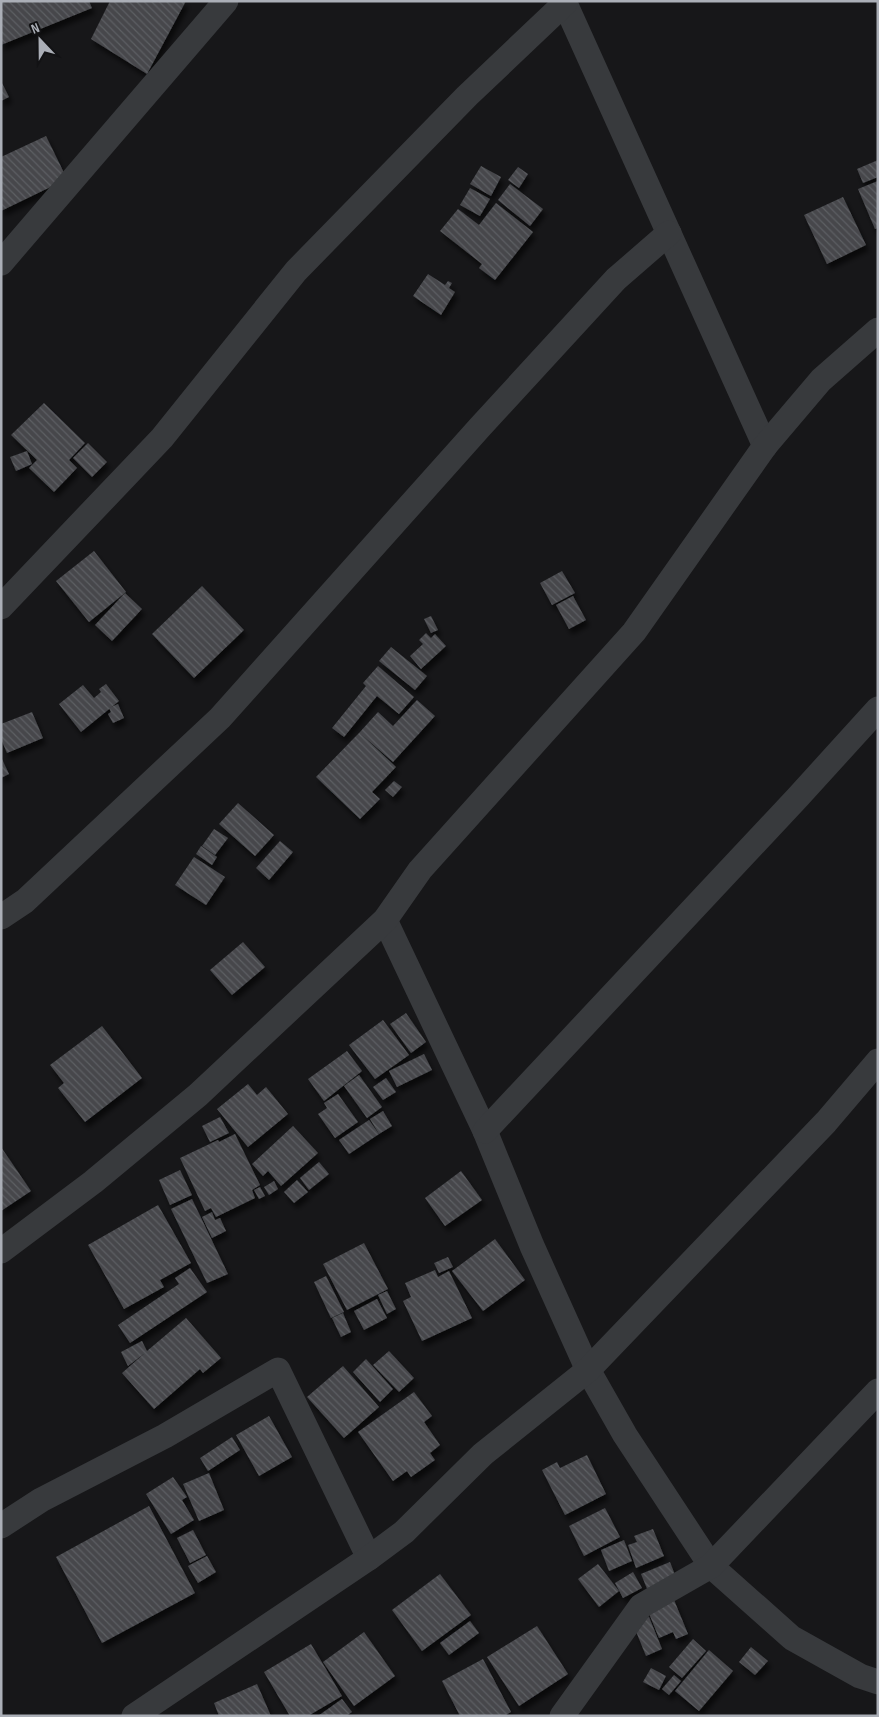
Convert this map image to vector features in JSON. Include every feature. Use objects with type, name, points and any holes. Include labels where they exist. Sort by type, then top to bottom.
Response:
[{"type":"street","points":[[1,263],[226,1]]},
{"type":"street","points":[[1,607],[162,438],[296,271],[467,96],[565,2],[764,446]]},
{"type":"street","points":[[1,917],[25,901],[220,718],[480,427],[610,286],[669,233]]},
{"type":"street","points":[[1,1251],[93,1182],[198,1094],[384,920],[420,870],[634,632],[764,446],[822,380],[878,330]]},
{"type":"street","points":[[485,1131],[798,797],[878,708]]},
{"type":"street","points":[[384,920],[485,1131],[532,1246],[588,1370],[625,1435],[711,1566],[792,1638],[860,1676],[878,1682]]},
{"type":"street","points":[[134,1716],[369,1558],[404,1532],[483,1454],[588,1370],[826,1122],[878,1061]]},
{"type":"street","points":[[1,1526],[41,1500],[165,1436],[278,1370],[369,1558]]},
{"type":"street","points":[[562,1716],[641,1606],[711,1566],[878,1391]]},
{"type":"building","points":[[1,1],[89,1],[92,8],[1,45]]},
{"type":"building","points":[[110,1],[186,1],[147,74],[91,39]]},
{"type":"building","points":[[1,81],[9,97],[1,101]]},
{"type":"building","points":[[46,136],[67,179],[1,211],[1,157]]},
{"type":"building","points":[[878,160],[878,177],[863,183],[857,169]]},
{"type":"building","points":[[481,166],[501,177],[491,196],[470,184]]},
{"type":"building","points":[[518,167],[528,174],[519,188],[508,180]]},
{"type":"building","points":[[878,181],[878,228],[875,229],[858,189]]},
{"type":"building","points":[[510,184],[543,209],[530,226],[498,200]]},
{"type":"building","points":[[470,188],[490,199],[480,216],[460,205]]},
{"type":"building","points":[[843,197],[866,245],[827,264],[804,215]]},
{"type":"building","points":[[496,203],[533,232],[495,280],[479,268],[482,264],[440,231],[458,209],[479,225]]},
{"type":"building","points":[[428,274],[445,285],[448,281],[452,283],[449,288],[455,292],[441,315],[413,296]]},
{"type":"building","points":[[44,403],[85,443],[69,460],[77,468],[54,492],[29,468],[37,460],[11,435]]},
{"type":"building","points":[[88,443],[107,462],[92,477],[73,458]]},
{"type":"building","points":[[27,451],[32,464],[16,471],[10,457]]},
{"type":"building","points":[[94,551],[126,592],[89,622],[56,581]]},
{"type":"building","points":[[562,571],[575,593],[552,605],[540,583]]},
{"type":"building","points":[[202,586],[244,630],[194,678],[152,634]]},
{"type":"building","points":[[125,593],[142,609],[112,641],[95,625]]},
{"type":"building","points":[[573,596],[586,620],[569,629],[556,605]]},
{"type":"building","points":[[431,616],[438,630],[431,633],[424,619]]},
{"type":"building","points":[[426,633],[431,638],[435,634],[446,646],[421,669],[410,656],[423,644],[419,640]]},
{"type":"building","points":[[391,647],[427,676],[415,690],[379,661]]},
{"type":"building","points":[[378,666],[414,697],[399,714],[377,696],[344,737],[332,728],[366,686],[363,683]]},
{"type":"building","points":[[106,684],[119,701],[81,732],[59,704],[83,685],[94,698],[101,692],[99,689]]},
{"type":"building","points":[[417,700],[435,716],[393,762],[362,735],[396,767],[372,792],[380,799],[360,819],[316,777],[378,712],[393,726]]},
{"type":"building","points":[[118,704],[124,718],[113,723],[108,714],[111,712],[109,708]]},
{"type":"building","points":[[32,712],[43,738],[7,753],[1,739],[1,724]]},
{"type":"building","points":[[1,757],[9,774],[1,778]]},
{"type":"building","points":[[394,781],[402,787],[393,797],[385,790]]},
{"type":"building","points":[[238,803],[274,835],[255,856],[219,824]]},
{"type":"building","points":[[214,829],[228,838],[215,855],[202,846]]},
{"type":"building","points":[[280,841],[293,852],[269,880],[256,868]]},
{"type":"building","points":[[201,846],[217,857],[212,865],[196,854]]},
{"type":"building","points":[[194,857],[225,877],[206,905],[175,885]]},
{"type":"building","points":[[243,942],[265,967],[232,995],[210,970]]},
{"type":"building","points":[[406,1013],[426,1042],[411,1053],[390,1024]]},
{"type":"building","points":[[383,1020],[409,1055],[375,1079],[349,1045]]},
{"type":"building","points":[[102,1026],[142,1078],[85,1122],[58,1088],[64,1083],[50,1065]]},
{"type":"building","points":[[347,1051],[362,1071],[324,1101],[308,1079]]},
{"type":"building","points":[[424,1054],[432,1070],[397,1087],[389,1071]]},
{"type":"building","points":[[359,1075],[382,1107],[367,1118],[344,1086]]},
{"type":"building","points":[[386,1078],[396,1092],[383,1100],[373,1087]]},
{"type":"building","points":[[248,1084],[257,1095],[266,1087],[288,1114],[248,1147],[217,1109]]},
{"type":"building","points":[[338,1094],[358,1122],[335,1138],[318,1114],[327,1108],[324,1103]]},
{"type":"building","points":[[383,1111],[392,1126],[379,1134],[370,1119]]},
{"type":"building","points":[[220,1117],[229,1133],[210,1142],[202,1126]]},
{"type":"building","points":[[369,1120],[379,1134],[349,1154],[339,1140]]},
{"type":"building","points":[[293,1126],[318,1153],[281,1186],[268,1171],[263,1176],[252,1164]]},
{"type":"building","points":[[235,1134],[260,1185],[252,1190],[255,1198],[216,1217],[211,1208],[205,1211],[180,1158]]},
{"type":"building","points":[[1,1147],[31,1191],[1,1211]]},
{"type":"building","points":[[319,1162],[329,1174],[309,1190],[300,1178]]},
{"type":"building","points":[[180,1170],[192,1195],[170,1205],[159,1180]]},
{"type":"building","points":[[461,1171],[482,1200],[445,1226],[425,1198]]},
{"type":"building","points":[[297,1180],[308,1192],[294,1203],[284,1192]]},
{"type":"building","points":[[274,1181],[278,1189],[269,1195],[264,1187]]},
{"type":"building","points":[[260,1187],[265,1196],[259,1199],[254,1190]]},
{"type":"building","points":[[192,1199],[228,1274],[207,1283],[171,1209]]},
{"type":"building","points":[[158,1205],[191,1263],[160,1280],[164,1287],[124,1309],[88,1245]]},
{"type":"building","points":[[212,1212],[215,1220],[220,1218],[226,1231],[212,1238],[202,1217]]},
{"type":"building","points":[[495,1239],[525,1280],[483,1311],[452,1271]]},
{"type":"building","points":[[364,1243],[388,1289],[347,1310],[323,1264]]},
{"type":"building","points":[[448,1257],[453,1267],[439,1273],[434,1263]]},
{"type":"building","points":[[190,1268],[207,1292],[130,1343],[118,1325],[179,1284],[175,1278]]},
{"type":"building","points":[[435,1270],[438,1277],[449,1271],[472,1318],[422,1341],[403,1301],[411,1297],[405,1283]]},
{"type":"building","points":[[326,1276],[344,1312],[331,1318],[314,1282]]},
{"type":"building","points":[[387,1291],[396,1309],[387,1314],[378,1295]]},
{"type":"building","points":[[377,1299],[387,1318],[364,1330],[354,1311]]},
{"type":"building","points":[[343,1313],[351,1332],[341,1337],[332,1318]]},
{"type":"building","points":[[186,1318],[221,1358],[203,1373],[200,1369],[154,1409],[122,1373],[145,1353],[128,1366],[121,1352],[142,1341],[147,1351]]},
{"type":"building","points":[[389,1351],[414,1378],[399,1392],[373,1365]]},
{"type":"building","points":[[366,1359],[393,1389],[380,1402],[353,1372]]},
{"type":"building","points":[[343,1366],[379,1407],[344,1438],[307,1397]]},
{"type":"building","points":[[414,1392],[432,1416],[424,1422],[440,1445],[430,1453],[435,1460],[411,1477],[407,1471],[393,1481],[358,1432]]},
{"type":"building","points":[[269,1416],[292,1457],[259,1476],[236,1435]]},
{"type":"building","points":[[232,1437],[240,1450],[208,1471],[200,1458]]},
{"type":"building","points":[[587,1455],[606,1494],[565,1515],[542,1470],[557,1462],[560,1468]]},
{"type":"building","points":[[209,1473],[224,1510],[199,1521],[183,1484]]},
{"type":"building","points":[[173,1477],[187,1497],[182,1500],[194,1520],[171,1534],[146,1494]]},
{"type":"building","points":[[149,1506],[195,1593],[102,1643],[56,1557]]},
{"type":"building","points":[[605,1508],[620,1537],[584,1556],[569,1526]]},
{"type":"building","points":[[653,1529],[664,1556],[636,1568],[628,1545],[637,1542],[634,1536]]},
{"type":"building","points":[[193,1530],[206,1555],[190,1563],[177,1538]]},
{"type":"building","points":[[624,1540],[632,1561],[609,1571],[601,1550]]},
{"type":"building","points":[[207,1556],[216,1572],[198,1583],[188,1566]]},
{"type":"building","points":[[670,1562],[677,1580],[648,1591],[641,1574]]},
{"type":"building","points":[[598,1564],[619,1591],[599,1607],[578,1579]]},
{"type":"building","points":[[633,1572],[642,1588],[623,1598],[615,1583]]},
{"type":"building","points":[[440,1574],[471,1615],[422,1651],[392,1610]]},
{"type":"building","points":[[672,1595],[688,1634],[676,1639],[673,1632],[659,1638],[646,1606]]},
{"type":"building","points":[[649,1617],[662,1649],[646,1656],[633,1624]]},
{"type":"building","points":[[470,1621],[479,1633],[449,1655],[440,1643]]},
{"type":"building","points":[[537,1626],[568,1674],[519,1706],[487,1657]]},
{"type":"building","points":[[364,1632],[395,1676],[354,1706],[323,1662]]},
{"type":"building","points":[[693,1639],[706,1651],[682,1678],[669,1667]]},
{"type":"building","points":[[311,1644],[342,1696],[308,1716],[290,1716],[264,1672]]},
{"type":"building","points":[[751,1647],[768,1661],[755,1675],[739,1662]]},
{"type":"building","points":[[709,1650],[733,1671],[699,1711],[675,1691]]},
{"type":"building","points":[[483,1659],[511,1712],[504,1716],[460,1716],[442,1681]]},
{"type":"building","points":[[651,1668],[666,1676],[659,1690],[643,1682]]},
{"type":"building","points":[[674,1675],[681,1681],[669,1695],[662,1689]]},
{"type":"building","points":[[257,1684],[271,1716],[219,1716],[214,1703]]},
{"type":"building","points":[[342,1699],[352,1712],[346,1716],[318,1716]]}]
